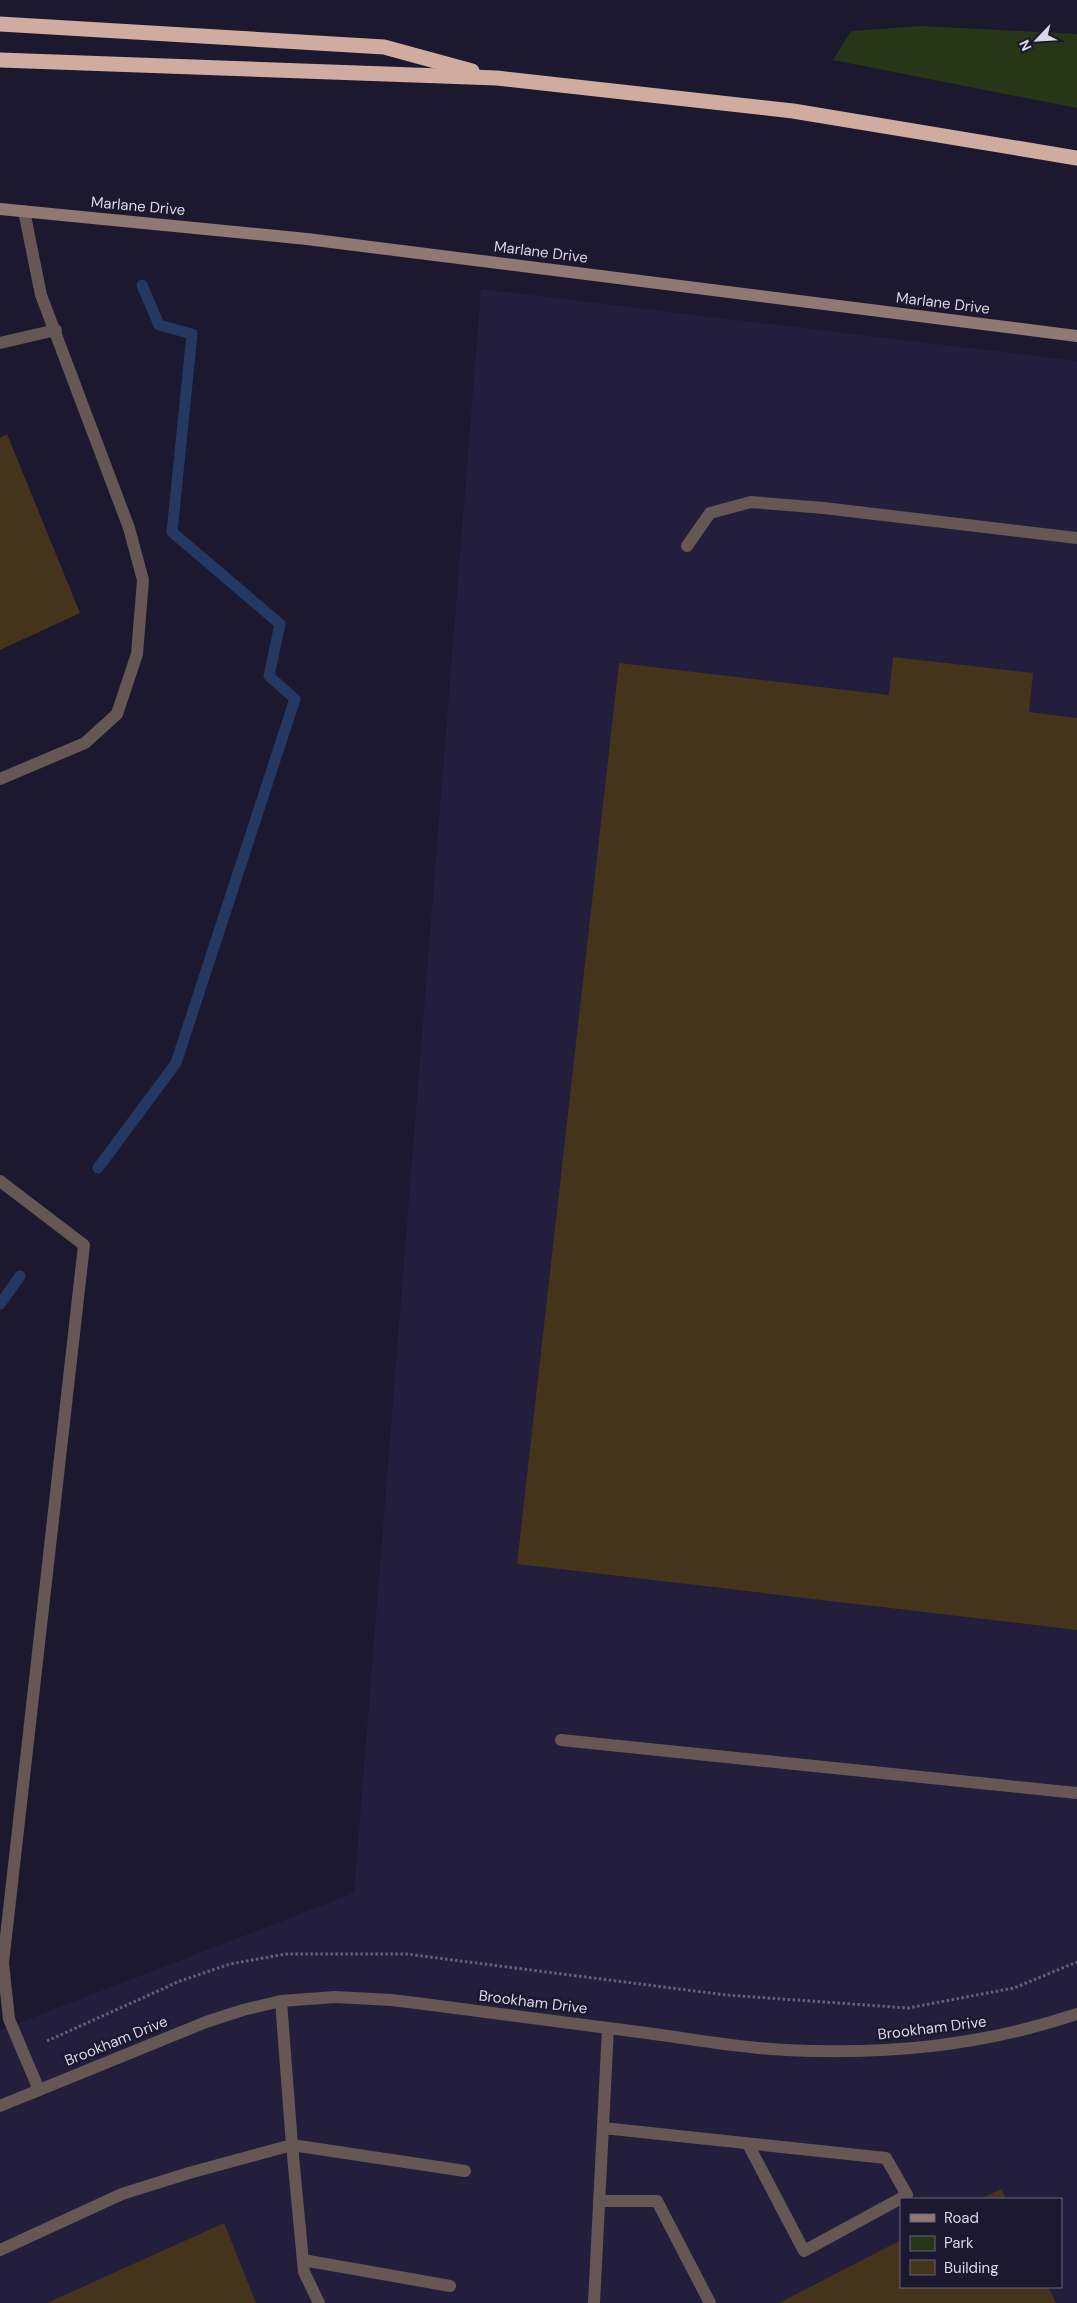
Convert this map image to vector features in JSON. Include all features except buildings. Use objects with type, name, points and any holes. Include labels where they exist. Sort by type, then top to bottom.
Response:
[{"type":"highway","points":[[0,24],[384,48],[497,78]]},
{"type":"highway","points":[[0,60],[497,78],[792,111],[1077,158]]},
{"type":"street","name":"Marlane Drive","points":[[0,209],[307,239],[1077,336]]},
{"type":"street","points":[[0,780],[85,743],[117,714],[137,654],[143,580],[129,528],[56,330],[41,296],[24,211]]},
{"type":"street","points":[[0,343],[56,330]]},
{"type":"street","points":[[687,546],[710,513],[751,502],[824,508],[1077,538]]},
{"type":"street","points":[[0,1181],[84,1245],[3,1963],[10,2019],[39,2090]]},
{"type":"street","points":[[561,1740],[1077,1793]]},
{"type":"street","name":"Brookham Drive","points":[[0,2106],[206,2022],[281,2001],[335,1997],[391,2000],[784,2050],[866,2052],[924,2048],[977,2040],[1039,2027],[1077,2014]]},
{"type":"street","points":[[281,2001],[304,2272],[319,2303]]},
{"type":"street","points":[[594,2303],[608,2028]]},
{"type":"street","points":[[603,2128],[886,2158],[907,2195],[901,2198]]},
{"type":"street","points":[[748,2144],[804,2251],[900,2199]]},
{"type":"street","points":[[0,2250],[122,2194],[188,2173],[292,2146],[465,2171]]},
{"type":"street","points":[[599,2201],[657,2201],[710,2303]]},
{"type":"street","points":[[303,2260],[450,2286]]},
{"type":"path","points":[[23,2051],[180,1981],[230,1964],[286,1954],[406,1954],[726,1995],[908,2008],[1014,1988],[1077,1962]]},
{"type":"shaded area","points":[[481,289],[1077,361],[1077,2303],[0,2303],[0,2030],[354,1893]]},
{"type":"green space","points":[[921,26],[1077,34],[1077,108],[833,60],[851,31]]},
{"type":"waterway","points":[[98,1168],[176,1063],[295,699],[269,676],[280,624],[172,532],[192,334],[159,325],[142,285]]},
{"type":"waterway","points":[[0,1304],[20,1276]]}]
